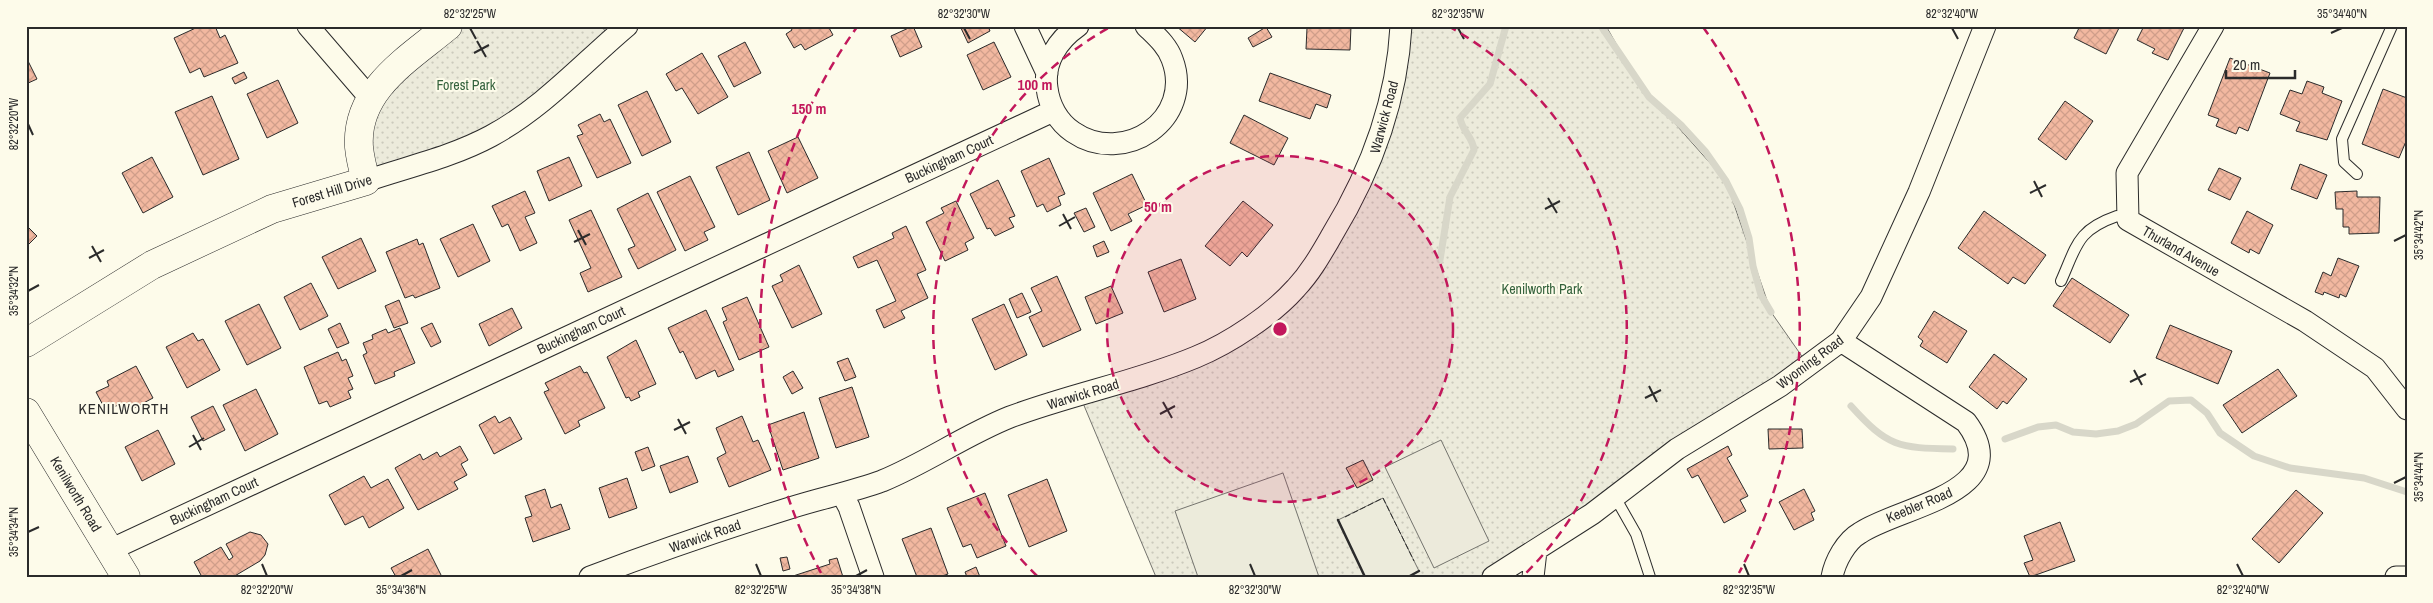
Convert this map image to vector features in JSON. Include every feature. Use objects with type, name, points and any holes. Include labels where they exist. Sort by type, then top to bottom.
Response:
[{"type":"street","points":[[308,26],[370,98]]},
{"type":"street","points":[[366,181],[359,146],[363,113],[370,98],[384,80],[448,26]]},
{"type":"street","name":"Forest Hill Drive","points":[[26,343],[152,265],[272,210],[463,149],[492,135],[527,113],[628,26]]},
{"type":"street","points":[[1025,26],[1046,73],[1047,92],[1053,111],[1066,128],[1084,140],[1105,146],[1126,144],[1146,135],[1162,121],[1172,102],[1176,80],[1172,59],[1162,40],[1146,26]]},
{"type":"street","points":[[1046,73],[1053,52],[1066,35],[1078,26]]},
{"type":"street","name":"Warwick Road","points":[[590,577],[792,507],[842,494],[896,475],[973,433],[1010,417],[1199,356],[1250,326],[1280,303],[1314,266],[1357,193],[1383,130],[1396,72],[1401,26]]},
{"type":"street","name":"Wyoming Road","points":[[1493,577],[1536,551],[1615,497],[1678,449],[1780,386],[1841,341],[1870,297],[1919,192],[1985,26]]},
{"type":"street","name":"Thurland Avenue","points":[[2213,26],[2127,173],[2128,220],[2305,321],[2375,368],[2407,409]]},
{"type":"street","name":"Buckingham Court","points":[[110,550],[1053,111]]},
{"type":"street","name":"Keebler Road","points":[[1832,577],[1843,550],[1858,533],[1889,517],[1940,499],[1963,486],[1974,473],[1979,462],[1980,450],[1976,436],[1966,422],[1841,341]]},
{"type":"street","name":"Kenilworth Road","points":[[28,422],[126,577]]},
{"type":"street","points":[[842,494],[849,507],[873,577]]},
{"type":"street","points":[[1533,577],[1536,551]]},
{"type":"street","points":[[2396,577],[2407,577]]},
{"type":"lane","points":[[2357,174],[2344,162],[2342,139],[2392,26]]},
{"type":"lane","points":[[2061,281],[2080,239],[2096,224],[2116,216],[2128,220]]},
{"type":"lane","points":[[1615,497],[1636,534],[1650,577]]},
{"type":"green space","name":"Forest Park","points":[[448,26],[602,26],[610,40],[527,113],[366,181],[360,126]]},
{"type":"green space","name":"Kenilworth Park","points":[[1401,26],[1606,26],[1638,82],[1726,181],[1771,312],[1808,365],[1491,577],[1156,577],[1080,396],[1145,375],[1277,306],[1357,193]]},
{"type":"green space","points":[[1283,473],[1319,577],[1198,577],[1175,511]]},
{"type":"green space","points":[[1383,498],[1419,571],[1408,577],[1365,577],[1338,520]]},
{"type":"shaded area","points":[[1441,440],[1489,541],[1434,568],[1385,467]]},
{"type":"building","points":[[200,26],[215,26],[220,38],[225,35],[238,63],[204,77],[200,68],[190,73],[174,38]]},
{"type":"building","points":[[790,26],[828,26],[833,35],[805,50],[801,44],[794,48],[786,34],[792,30]]},
{"type":"building","points":[[913,26],[922,47],[900,57],[891,36]]},
{"type":"building","points":[[960,26],[988,26],[990,31],[968,43]]},
{"type":"building","points":[[1176,26],[1208,26],[1195,42]]},
{"type":"building","points":[[1319,26],[1351,26],[1350,50],[1306,49],[1307,28],[1319,28]]},
{"type":"building","points":[[2080,26],[2120,26],[2106,54],[2074,38]]},
{"type":"building","points":[[2144,26],[2185,26],[2168,60],[2152,53],[2155,49],[2137,40]]},
{"type":"building","points":[[1266,27],[1272,37],[1253,47],[1248,38]]},
{"type":"building","points":[[745,42],[761,73],[734,87],[718,56]]},
{"type":"building","points":[[994,42],[1011,77],[983,90],[967,55]]},
{"type":"building","points":[[702,53],[728,97],[698,114],[682,88],[676,91],[666,74]]},
{"type":"building","points":[[26,57],[37,79],[26,84]]},
{"type":"building","points":[[2230,58],[2270,73],[2248,131],[2239,127],[2236,134],[2216,126],[2219,119],[2208,115]]},
{"type":"building","points":[[244,72],[247,78],[235,84],[232,78]]},
{"type":"building","points":[[1270,73],[1331,95],[1327,108],[1316,104],[1310,119],[1259,101]]},
{"type":"building","points":[[278,80],[298,123],[267,138],[247,94]]},
{"type":"building","points":[[2307,81],[2324,87],[2322,93],[2342,101],[2327,140],[2296,131],[2300,122],[2280,114],[2290,90],[2302,94]]},
{"type":"building","points":[[2383,89],[2407,98],[2407,139],[2399,158],[2362,144]]},
{"type":"building","points":[[647,91],[671,142],[642,156],[618,105]]},
{"type":"building","points":[[212,96],[239,159],[203,175],[175,112]]},
{"type":"building","points":[[2065,101],[2093,121],[2066,160],[2038,139]]},
{"type":"building","points":[[600,114],[604,122],[610,119],[631,163],[597,178],[577,136],[583,134],[578,125]]},
{"type":"building","points":[[1244,115],[1288,138],[1274,165],[1230,143]]},
{"type":"building","points":[[798,137],[818,178],[787,193],[768,151]]},
{"type":"building","points":[[749,152],[770,200],[738,215],[716,167]]},
{"type":"building","points":[[152,157],[173,197],[143,213],[122,173]]},
{"type":"building","points":[[569,157],[582,186],[549,201],[537,171]]},
{"type":"building","points":[[1049,158],[1065,194],[1058,197],[1061,205],[1047,212],[1043,204],[1037,207],[1021,171]]},
{"type":"building","points":[[2300,164],[2327,175],[2317,199],[2291,189]]},
{"type":"building","points":[[2219,168],[2241,178],[2230,200],[2208,190]]},
{"type":"building","points":[[1132,174],[1147,205],[1128,214],[1132,221],[1111,231],[1093,193]]},
{"type":"building","points":[[690,176],[715,227],[704,232],[708,240],[685,251],[657,192]]},
{"type":"building","points":[[998,180],[1015,216],[1009,218],[1014,227],[995,236],[990,228],[987,229],[970,194]]},
{"type":"building","points":[[525,191],[535,213],[525,217],[537,243],[520,251],[508,224],[502,227],[492,206]]},
{"type":"building","points":[[2357,191],[2357,197],[2380,197],[2379,233],[2349,234],[2349,227],[2343,227],[2343,209],[2336,209],[2335,192]]},
{"type":"building","points":[[648,193],[676,250],[638,269],[628,249],[635,246],[617,209]]},
{"type":"building","points":[[956,201],[974,238],[965,243],[968,250],[945,261],[926,222],[944,213],[941,208]]},
{"type":"building","points":[[1243,201],[1273,225],[1247,257],[1242,252],[1230,266],[1205,246]]},
{"type":"building","points":[[1086,208],[1095,227],[1084,232],[1074,213]]},
{"type":"building","points":[[591,210],[622,277],[588,292],[580,273],[591,268],[569,220]]},
{"type":"building","points":[[1984,211],[2046,255],[2025,284],[2013,277],[2008,284],[1958,248]]},
{"type":"building","points":[[2247,211],[2273,225],[2259,254],[2250,249],[2249,253],[2231,243]]},
{"type":"building","points":[[473,224],[490,261],[458,277],[440,239]]},
{"type":"building","points":[[26,225],[37,236],[26,247]]},
{"type":"building","points":[[906,226],[926,270],[917,274],[928,298],[901,311],[905,318],[884,328],[876,310],[896,301],[877,260],[858,268],[853,257],[894,238],[892,233]]},
{"type":"building","points":[[361,238],[376,271],[338,289],[322,257]]},
{"type":"building","points":[[417,239],[419,245],[423,243],[440,288],[415,298],[413,295],[405,298],[386,252]]},
{"type":"building","points":[[1104,241],[1109,252],[1097,257],[1093,246]]},
{"type":"building","points":[[2338,258],[2359,266],[2346,297],[2340,294],[2339,298],[2324,292],[2323,295],[2315,292],[2323,272],[2331,276]]},
{"type":"building","points":[[1181,259],[1196,299],[1164,312],[1148,272]]},
{"type":"building","points":[[799,265],[822,314],[792,328],[772,286],[783,281],[780,275]]},
{"type":"building","points":[[1057,276],[1081,330],[1043,347],[1029,317],[1042,311],[1031,288]]},
{"type":"building","points":[[2072,278],[2129,315],[2110,343],[2053,306]]},
{"type":"building","points":[[311,283],[328,316],[300,330],[284,297]]},
{"type":"building","points":[[1111,286],[1123,313],[1096,324],[1085,297]]},
{"type":"building","points":[[1022,293],[1031,312],[1017,318],[1009,299]]},
{"type":"building","points":[[747,297],[769,347],[739,360],[723,322],[727,320],[722,308]]},
{"type":"building","points":[[399,300],[408,323],[394,328],[385,306]]},
{"type":"building","points":[[259,304],[281,348],[247,365],[225,321]]},
{"type":"building","points":[[1004,304],[1027,355],[995,370],[972,319]]},
{"type":"building","points":[[512,308],[522,328],[489,346],[479,324]]},
{"type":"building","points":[[706,310],[734,370],[718,377],[715,370],[696,379],[683,351],[680,353],[668,328]]},
{"type":"building","points":[[1934,311],[1967,331],[1947,363],[1920,346],[1923,341],[1918,337]]},
{"type":"building","points":[[340,323],[349,343],[337,348],[328,329]]},
{"type":"building","points":[[432,323],[441,342],[431,347],[421,328]]},
{"type":"building","points":[[2170,325],[2232,351],[2218,384],[2156,358]]},
{"type":"building","points":[[400,328],[415,363],[394,372],[395,376],[375,384],[363,355],[367,353],[363,343],[373,339],[372,335],[386,329],[388,333]]},
{"type":"building","points":[[193,333],[198,341],[203,339],[220,370],[187,388],[166,347]]},
{"type":"building","points":[[636,340],[656,384],[638,392],[640,397],[631,401],[629,397],[626,398],[607,357]]},
{"type":"building","points":[[338,352],[342,361],[346,359],[353,376],[348,378],[353,389],[348,391],[351,398],[330,407],[327,401],[319,404],[304,367]]},
{"type":"building","points":[[1994,354],[2027,379],[2007,404],[2003,401],[1997,409],[1969,387]]},
{"type":"building","points":[[848,358],[856,377],[845,381],[837,362]]},
{"type":"building","points":[[136,366],[153,398],[132,409],[130,404],[120,408],[118,405],[106,411],[96,392],[109,386],[107,381]]},
{"type":"building","points":[[580,366],[584,373],[587,372],[605,408],[578,421],[580,426],[565,434],[544,392],[549,390],[545,383]]},
{"type":"building","points":[[2278,369],[2297,396],[2242,433],[2223,405]]},
{"type":"building","points":[[793,371],[803,388],[792,394],[783,377]]},
{"type":"building","points":[[852,387],[869,437],[836,448],[819,398]]},
{"type":"building","points":[[256,389],[278,434],[245,451],[223,405]]},
{"type":"building","points":[[213,406],[225,430],[203,441],[191,417]]},
{"type":"building","points":[[804,412],[819,458],[783,470],[768,425]]},
{"type":"building","points":[[495,416],[499,423],[510,417],[522,439],[494,454],[479,425]]},
{"type":"building","points":[[742,416],[753,442],[758,440],[771,470],[729,487],[717,458],[726,453],[716,428]]},
{"type":"building","points":[[1768,429],[1802,429],[1803,448],[1769,449]]},
{"type":"building","points":[[158,430],[175,464],[142,481],[125,447]]},
{"type":"building","points":[[460,446],[468,460],[461,464],[467,475],[454,482],[458,489],[418,510],[395,468],[420,454],[423,460],[437,452],[440,457]]},
{"type":"building","points":[[1728,446],[1732,455],[1727,458],[1748,496],[1740,500],[1746,511],[1724,523],[1698,475],[1692,478],[1687,469]]},
{"type":"building","points":[[648,447],[655,466],[642,471],[635,452]]},
{"type":"building","points":[[688,456],[698,482],[670,493],[660,466]]},
{"type":"building","points":[[1363,460],[1373,480],[1357,488],[1346,468]]},
{"type":"building","points":[[364,476],[371,488],[388,479],[404,508],[369,528],[363,516],[345,525],[329,495]]},
{"type":"building","points":[[627,478],[637,508],[609,518],[599,488]]},
{"type":"building","points":[[1047,479],[1067,531],[1029,547],[1008,495]]},
{"type":"building","points":[[545,489],[551,508],[561,504],[570,529],[533,542],[525,518],[532,516],[525,496]]},
{"type":"building","points":[[1804,489],[1815,511],[1811,513],[1814,520],[1794,530],[1779,502]]},
{"type":"building","points":[[2296,490],[2323,513],[2279,563],[2252,539]]},
{"type":"building","points":[[985,493],[1006,546],[977,558],[971,544],[963,547],[947,508]]},
{"type":"building","points":[[2060,522],[2075,561],[2030,577],[2024,563],[2033,560],[2024,536]]},
{"type":"building","points":[[931,528],[948,574],[940,577],[917,577],[902,539]]},
{"type":"building","points":[[250,532],[261,535],[268,544],[265,555],[260,561],[233,577],[202,577],[194,562],[221,547],[229,560],[233,557],[226,544]]},
{"type":"building","points":[[428,549],[442,577],[396,577],[391,568]]},
{"type":"building","points":[[787,557],[790,569],[783,571],[780,558]]},
{"type":"building","points":[[837,558],[843,577],[790,577],[830,564],[829,560]]},
{"type":"building","points":[[976,567],[980,577],[967,577],[965,572]]},
{"type":"waterway","points":[[1440,260],[1450,197],[1474,150],[1472,141],[1463,127],[1460,118],[1490,84],[1506,26]]},
{"type":"waterway","points":[[1601,26],[1649,97],[1682,126],[1705,151],[1726,181],[1740,209],[1749,238],[1753,266],[1761,295],[1771,312]]},
{"type":"waterway","points":[[2005,439],[2038,427],[2056,425],[2073,432],[2096,434],[2118,431],[2136,424],[2169,401],[2191,400],[2207,413],[2220,433],[2254,456],[2290,468],[2364,478],[2407,492]]},
{"type":"waterway","points":[[1851,406],[1875,430],[1895,442],[1919,448],[1953,449]]},
{"type":"fence","points":[[1345,517],[1383,498],[1414,561]]},
{"type":"wall","points":[[1338,520],[1365,577]]},
{"type":"wall","points":[[1408,577],[1419,571]]},
{"type":"district","name":"KENILWORTH","points":[[124,409]]}]
